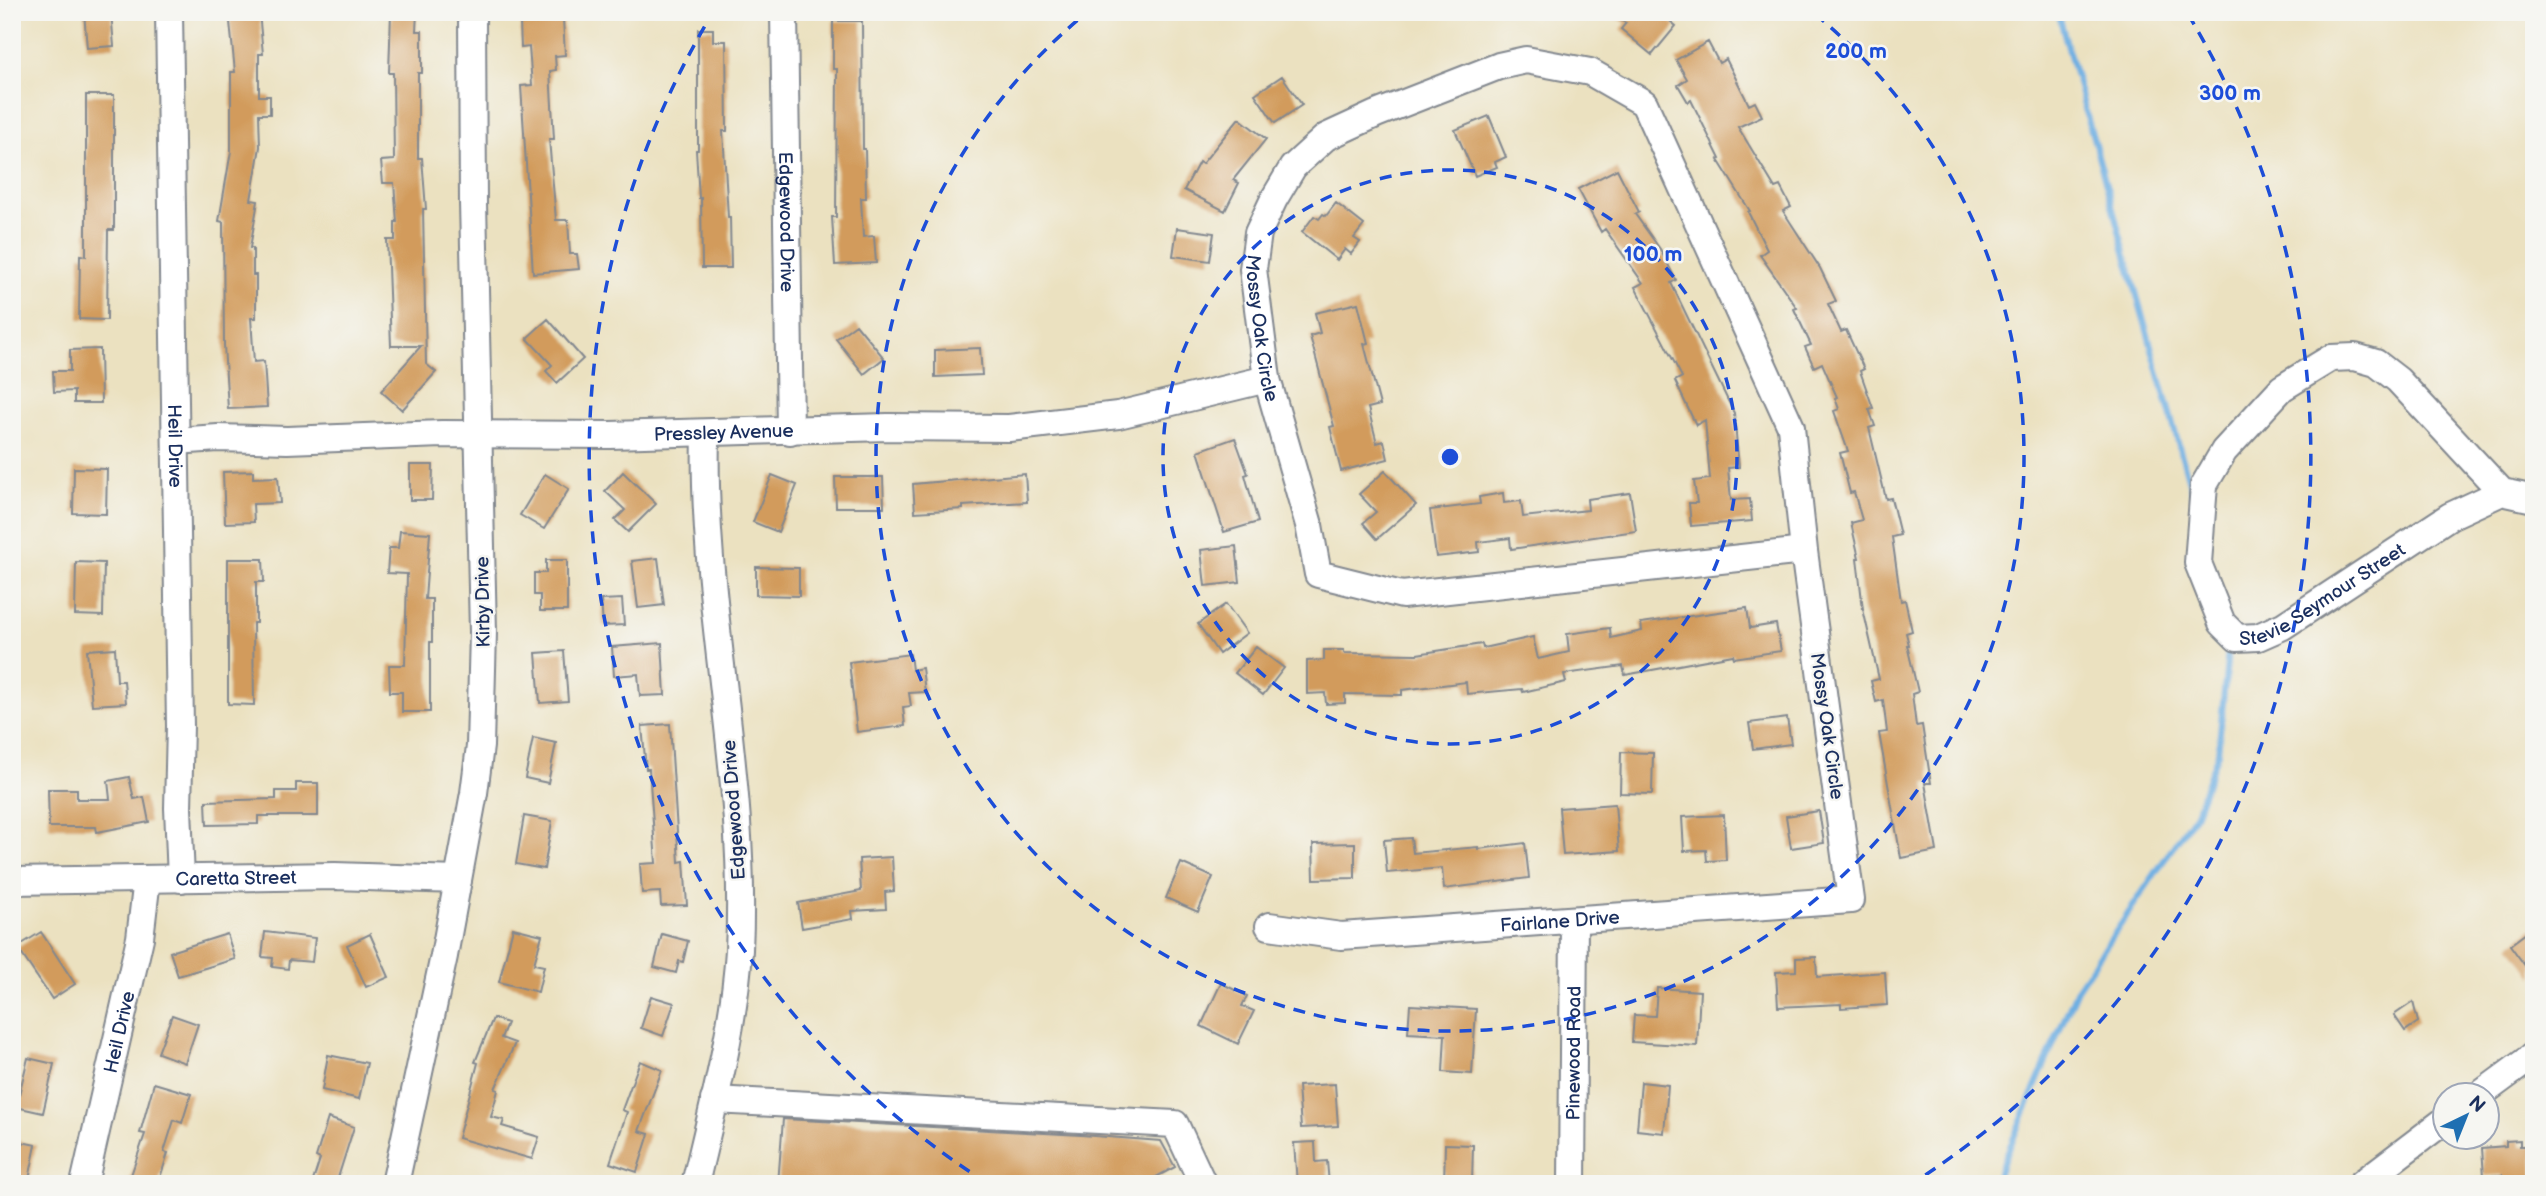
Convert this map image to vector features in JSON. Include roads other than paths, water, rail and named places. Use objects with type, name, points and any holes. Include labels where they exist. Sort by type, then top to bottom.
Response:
[{"type":"street","name":"Heil Drive","points":[[169,12],[181,879]]},
{"type":"street","name":"Kirby Drive","points":[[395,1184],[444,956],[480,746],[483,632],[473,203],[472,12]]},
{"type":"street","name":"Edgewood Drive","points":[[784,12],[790,431]]},
{"type":"street","name":"Mossy Oak Circle","points":[[1804,551],[1402,596],[1318,574],[1309,525],[1268,379],[1254,269],[1258,233],[1293,167],[1326,137],[1376,114],[1500,66],[1526,60],[1590,72],[1644,103],[1791,427],[1804,551],[1851,900]]},
{"type":"street","name":"Stevie Seymour Street","points":[[2355,357],[2376,363],[2398,380],[2502,492],[2450,516],[2283,626],[2258,637],[2237,638],[2222,622],[2198,564],[2204,485],[2224,451],[2282,387],[2331,358],[2355,357]]},
{"type":"street","name":"Pressley Avenue","points":[[176,441],[478,434],[706,433],[888,427],[1009,428],[1118,415],[1268,379]]},
{"type":"street","name":"Edgewood Drive","points":[[695,1184],[732,1018],[738,950],[738,859],[714,589],[705,467],[706,433]]},
{"type":"street","points":[[2502,492],[2534,499]]},
{"type":"street","name":"Caretta Street","points":[[12,881],[335,876],[458,880]]},
{"type":"street","name":"Heil Drive","points":[[84,1184],[140,939],[147,879]]},
{"type":"street","name":"Fairlane Drive","points":[[1269,926],[1341,936],[1851,900]]},
{"type":"street","name":"Pinewood Road","points":[[1572,1184],[1574,921]]},
{"type":"street","points":[[2500,1080],[2534,1055]]},
{"type":"street","points":[[714,1100],[1175,1124],[1203,1184]]},
{"type":"street","points":[[2361,1184],[2430,1132]]},
{"type":"waterway","points":[[2058,12],[2193,496]]},
{"type":"waterway","points":[[1996,1179],[2077,989],[2196,813],[2218,753],[2228,651],[2226,639]]}]
